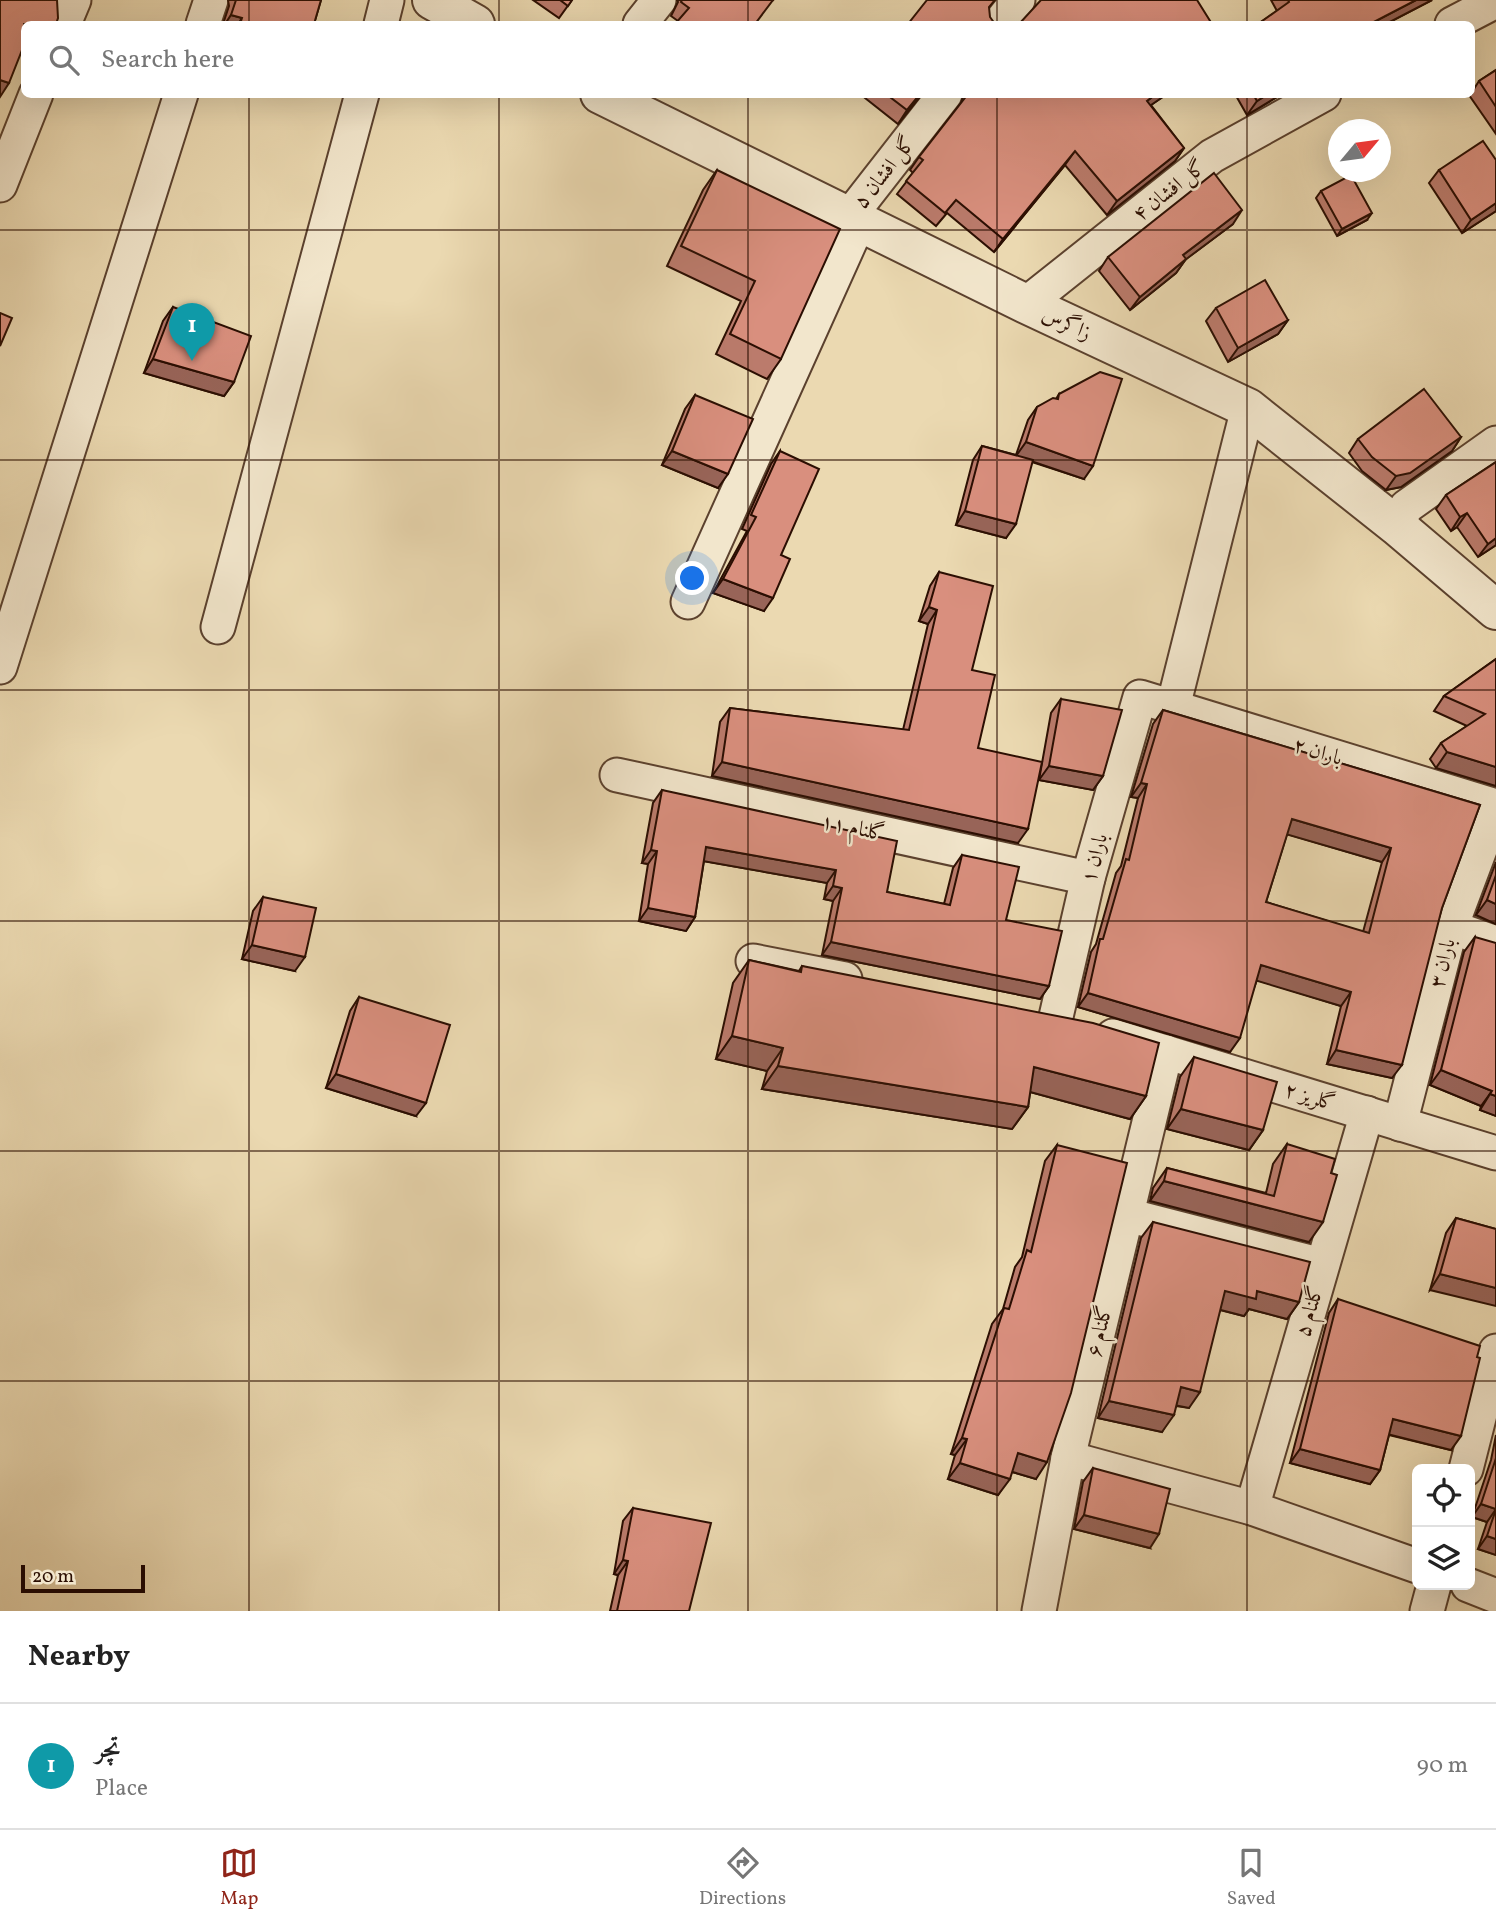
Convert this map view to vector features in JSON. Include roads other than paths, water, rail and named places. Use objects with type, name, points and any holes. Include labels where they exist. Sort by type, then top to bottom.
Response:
[{"type":"street","points":[[65,21],[74,0]]},
{"type":"street","points":[[204,21],[211,0]]},
{"type":"street","points":[[382,21],[387,0]]},
{"type":"street","points":[[642,21],[659,0]]},
{"type":"street","points":[[1001,21],[1018,0]]},
{"type":"street","points":[[1458,21],[1496,1]]},
{"type":"street","points":[[0,185],[34,98]]},
{"type":"street","points":[[0,667],[180,98]]},
{"type":"street","points":[[218,627],[361,98]]},
{"type":"street","name":"زاگرس","points":[[608,98],[1026,304],[1248,408],[1398,526],[1496,610]]},
{"type":"street","name":"گل افشان ۵","points":[[688,602],[854,219],[941,98]]},
{"type":"street","name":"گل افشان ۴","points":[[1026,304],[1212,156],[1317,98]]},
{"type":"street","points":[[1173,707],[1248,408]]},
{"type":"street","points":[[1398,526],[1406,507],[1496,443]]},
{"type":"street","name":"باران ۲","points":[[1140,696],[1496,806]]},
{"type":"street","name":"باران ۱","points":[[1041,1018],[1088,878],[1140,696]]},
{"type":"street","name":"گلنام ۱۱","points":[[617,775],[1088,878]]},
{"type":"street","name":"باران ۳","points":[[1400,1124],[1451,927],[1496,806]]},
{"type":"street","points":[[1451,927],[1496,943]]},
{"type":"street","points":[[753,961],[877,985]]},
{"type":"street","name":"گلریز ۲","points":[[1041,1018],[1166,1052],[1496,1153]]},
{"type":"street","name":"گلنام ۶","points":[[1039,1611],[1068,1458],[1166,1052]]},
{"type":"street","name":"گلنام ۵","points":[[1252,1508],[1367,1113]]},
{"type":"street","points":[[1126,1215],[1322,1265]]},
{"type":"street","points":[[1467,1464],[1496,1351]]},
{"type":"street","points":[[1068,1458],[1252,1508],[1412,1564]]},
{"type":"street","points":[[1475,1588],[1496,1596]]},
{"type":"street","points":[[1427,1611],[1433,1590]]},
{"type":"place","name":"تچر","points":[[192,361]]}]
